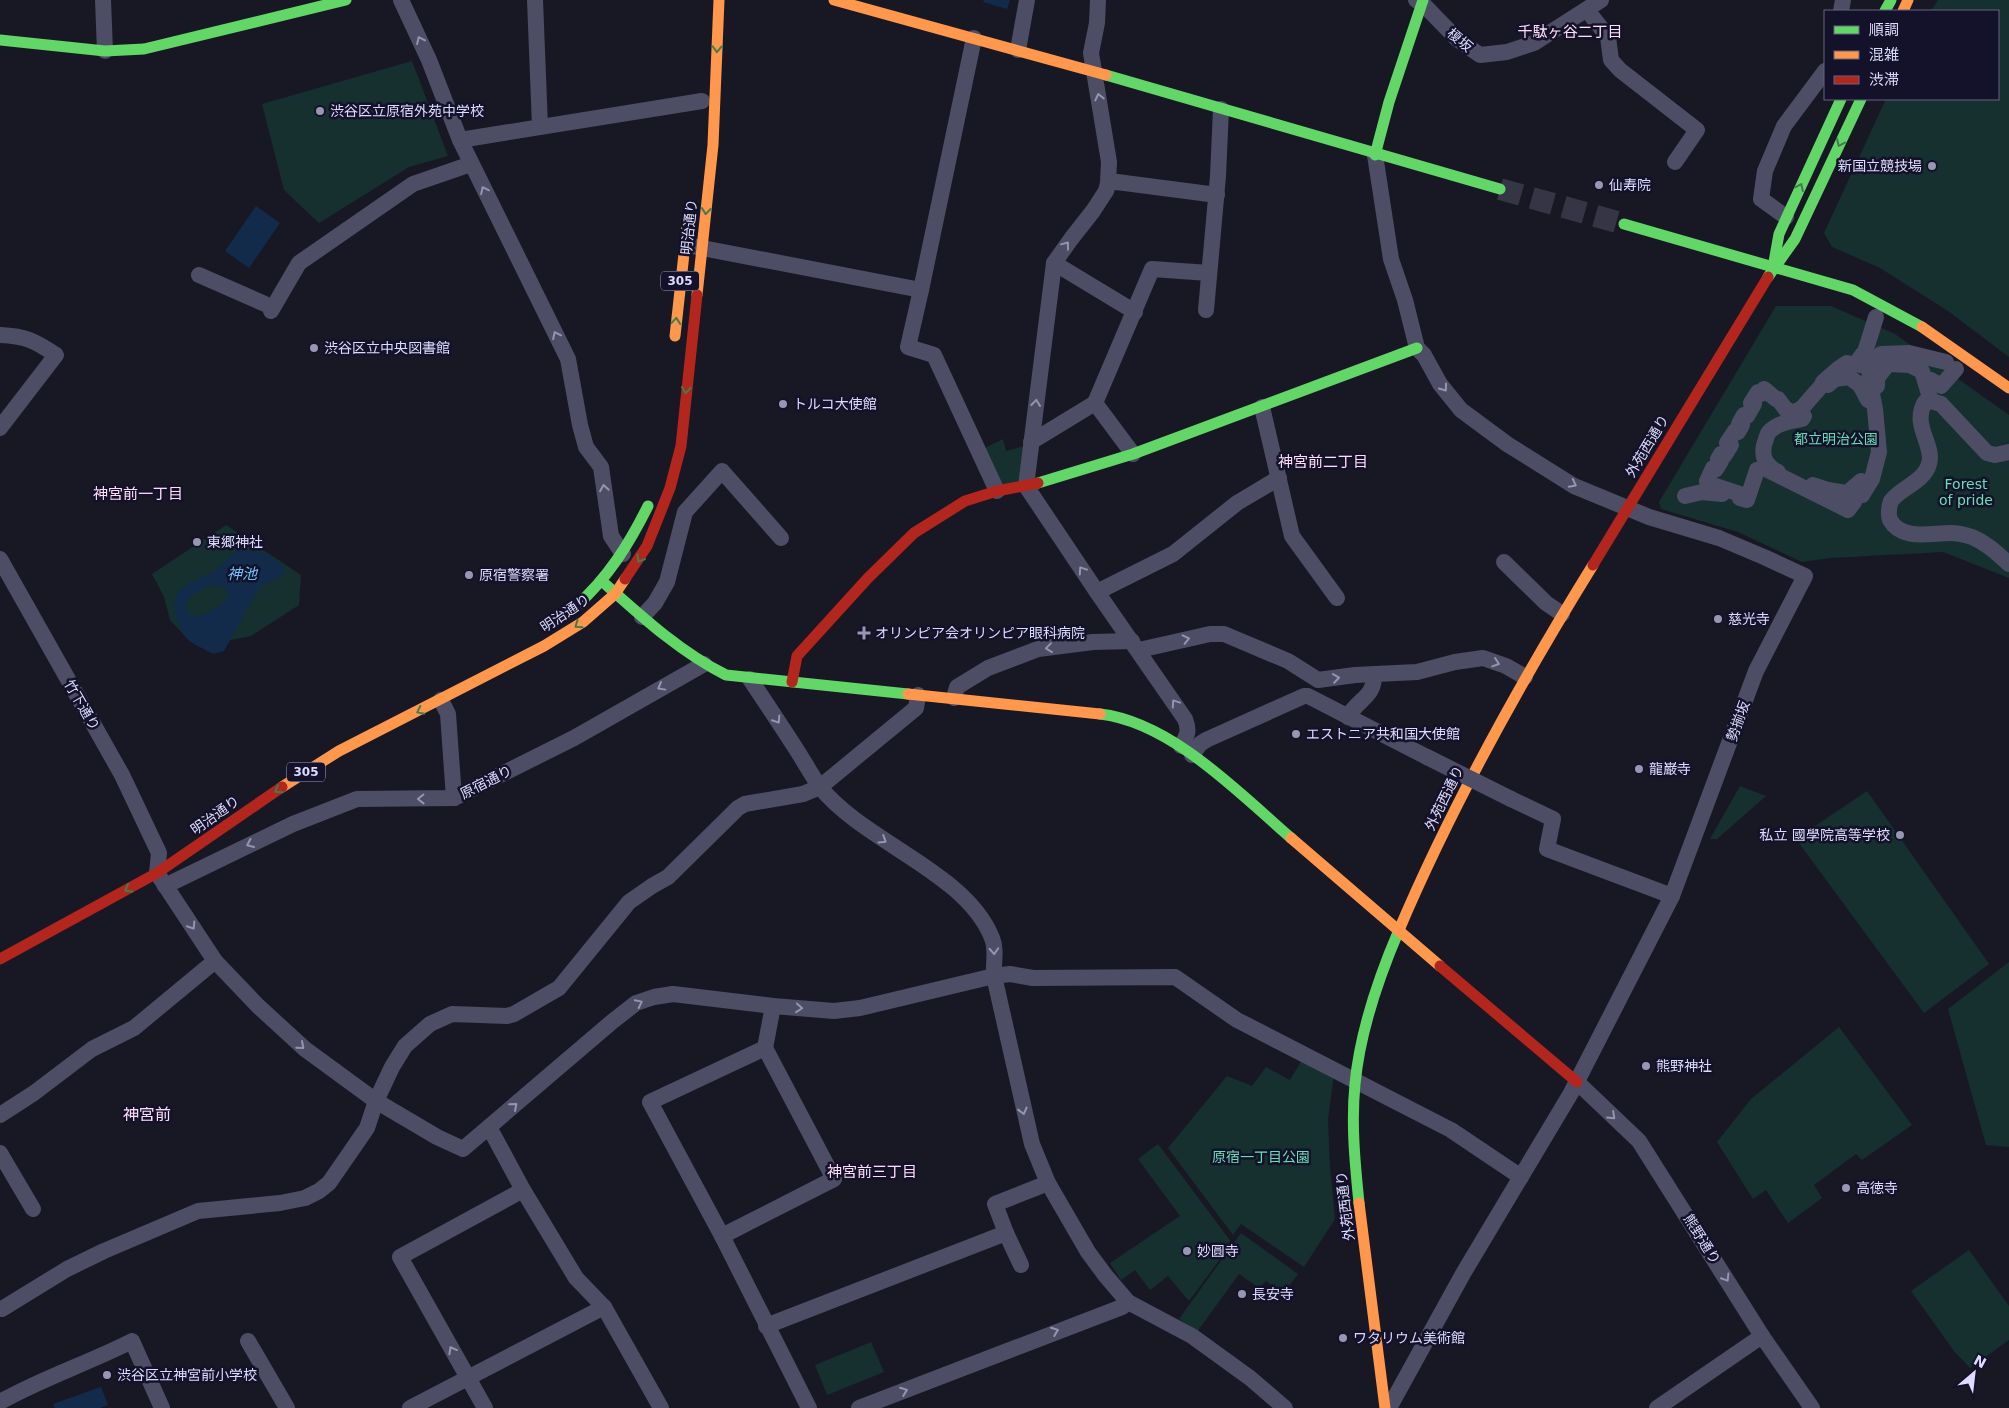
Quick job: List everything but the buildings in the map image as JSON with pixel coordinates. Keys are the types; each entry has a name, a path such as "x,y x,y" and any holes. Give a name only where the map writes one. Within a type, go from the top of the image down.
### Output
{"street":[{"path":"103,0 105,51"},
{"path":"0,40 105,51 144,49 346,0"},
{"path":"401,0 429,60 460,140 568,359 586,447 601,467 611,536 623,554"},
{"path":"535,0 540,127"},
{"name":"明治通り","path":"0,959 161,879 276,791 339,751 566,634 615,594 632,571 651,537 670,488 681,446 713,145 719,0"},
{"path":"834,0 1018,50 1375,155 1500,189"},
{"path":"1018,50 1027,0"},
{"path":"1098,0 1097,23 1091,53 1108,153 1108,183 1106,191 1093,212 1054,262 1026,486 1185,719 1189,729 1187,750"},
{"path":"1601,0 1587,10 1608,37 1611,60 1620,70 1697,130 1675,162"},
{"path":"1420,1 1375,155 1391,259 1405,300 1417,348 1424,355 1440,384 1461,410 1471,418 1507,444 1574,486 1628,507"},
{"name":"榎坂","path":"1420,1 1457,39 1480,55 1507,52 1534,43 1587,10"},
{"path":"974,38 908,347 934,355 997,491"},
{"path":"1786,217 1761,199 1765,171 1784,126 1824,72"},
{"name":"外苑西通り","path":"1774,266 1779,234 1841,100"},
{"name":"外苑西通り","path":"1385,1408 1357,1187 1353,1110 1355,1081 1369,1013 1399,931 1450,816 1487,745 1562,614 1774,266 1795,239 1861,100"},
{"path":"460,140 702,101"},
{"path":"1206,310 1217,195 1221,109"},
{"path":"199,275 268,308 299,263 413,184 472,164"},
{"path":"1108,183 1117,182 1217,195"},
{"name":"明治通り","path":"674,345 690,206"},
{"path":"1624,224 1853,290 1891,308 1934,334 2009,388"},
{"path":"685,244 921,290"},
{"path":"1054,262 1135,312"},
{"path":"1031,442 1095,403 1152,269 1210,274"},
{"path":"1686,496 1702,492 1740,497 1746,500 1757,470 1764,468 1848,510 1854,502 1852,501 1854,493 1862,495 1872,479 1879,452 1873,394 1867,380 1876,317"},
{"path":"0,335 19,335 30,338 56,355 0,428"},
{"path":"792,682 796,656 868,578 914,533 965,501 997,491 1026,486 1093,468 1417,348"},
{"path":"1855,381 1869,359 1881,354 1909,354 1951,365 1940,386 1931,380 1920,410 1922,432 1929,453 1930,464 1922,477 1891,502 1889,518 1896,528 1911,534 1950,533 1971,536 1993,549 2009,564"},
{"path":"1740,497 1740,494 1710,484 1707,481 1707,477 1713,468 1716,469 1721,461 1718,459 1721,454 1724,456 1731,445 1727,443 1735,430 1738,432 1742,425 1739,424 1744,414 1747,416 1758,392 1761,394 1764,388 1778,399 1787,411 1793,413 1802,408 1823,382 1838,369 1847,363 1855,365 1862,355 1869,359"},
{"path":"1873,394 1849,377 1835,379 1819,392 1802,419 1783,423 1768,432 1762,448 1764,459 1771,468 1792,477 1828,490 1847,493 1860,482 1871,462 1874,427 1873,394 1877,378 1888,364 1910,366 1922,371 1925,395"},
{"path":"1925,395 1941,404 1986,454 1995,456 2009,452"},
{"path":"1777,401 1783,423"},
{"path":"1095,403 1133,454"},
{"path":"1262,407 1292,536 1337,598"},
{"path":"1740,497 1744,496 1758,462 1764,459"},
{"path":"642,617 655,603 667,582 685,512 722,471 781,538"},
{"path":"1097,592 1174,554 1237,503 1279,478"},
{"name":"明治通り","path":"565,614 603,582 623,554 638,527 650,498"},
{"name":"勢揃坂","path":"1389,1408 1464,1272 1577,1082 1672,896 1756,671 1805,576 1719,538 1648,517 1628,507"},
{"name":"竹下通り","path":"0,559 165,849"},
{"path":"1504,562 1546,604 1562,614"},
{"path":"603,582 642,617 704,664 726,675 1108,715 1133,721 1187,750 1577,1082"},
{"path":"954,698 957,687 988,668 1038,649 1093,642 1135,646 1210,634 1224,634 1288,661 1318,680 1417,672 1455,662 1482,658 1506,666 1525,677"},
{"name":"原宿通り","path":"161,879 223,857 293,824 358,799 454,798 575,737 704,664"},
{"path":"1348,717 1372,689 1374,674"},
{"path":"750,678 820,787 865,828 907,854 954,889 971,906 992,939 994,976 1022,1108 1032,1144 1048,1183 1088,1252 1128,1302 1192,1336 1250,1378 1286,1408"},
{"path":"2,1309 67,1269 198,1211 280,1203 305,1198 319,1191 329,1183 367,1128 376,1101 397,1057 405,1046 430,1024 452,1014 507,1016 514,1014 552,992 566,980 615,916 629,902 668,877 738,808 745,804 803,794 820,787 916,708 918,695"},
{"path":"1187,750 1304,696 1308,696 1553,819 1547,849 1672,896"},
{"path":"441,700 448,714 454,798"},
{"path":"144,862 165,849"},
{"path":"165,849 161,879 215,961 258,1006 306,1050 376,1101 437,1137 464,1150 636,1003 654,997 673,994 834,1011 860,1008 994,976 1010,974 1033,978 1175,977 1237,1020 1451,1130 1521,1177"},
{"path":"0,1115 34,1093 92,1049 134,1028 215,961"},
{"path":"722,1236 834,1180 764,1048 773,1006"},
{"path":"764,1048 650,1102 722,1236 809,1408"},
{"name":"熊野通り","path":"1577,1082 1639,1141 1762,1336 1812,1408"},
{"path":"490,1127 523,1190 576,1278 604,1307 661,1408"},
{"path":"0,1153 32,1209"},
{"path":"1021,1265 995,1204 1048,1183"},
{"path":"485,1408 400,1257 523,1190"},
{"path":"766,1326 1006,1233"},
{"path":"858,1408 1122,1306 1128,1302"},
{"path":"410,1408 604,1307"},
{"path":"1657,1408 1762,1336"},
{"path":"0,1402 19,1391 132,1341 162,1408"},
{"path":"248,1341 287,1408"}],"green space":[{"name":"新国立競技場","path":"1938,0 2009,0 2009,357 1948,311 1880,268 1832,247 1824,233 1886,100 1999,100 1999,10 1932,10"},
{"path":"412,61 448,156 409,167 319,223 284,190 262,104"},
{"name":"都立明治公園","path":"1776,306 1831,306 1895,334 2009,415 2009,578 1943,552 1830,558 1802,562 1738,532 1661,509 1659,502"},
{"path":"1003,439 1006,451 1024,446 1022,481 1000,485 985,448"},
{"path":"226,525 301,575 299,605 251,636 211,644 184,635 170,620 164,597 152,574"},
{"path":"1740,786 1766,796 1717,839 1710,839"},
{"path":"1867,791 1989,964 1924,1013 1796,839"},
{"path":"2009,962 2009,1147 1986,1145 1948,1009"},
{"path":"1839,1027 1912,1125 1862,1160 1856,1154 1814,1185 1822,1198 1788,1223 1766,1190 1753,1199 1717,1142 1751,1099"},
{"name":"原宿一丁目公園","path":"1303,1058 1334,1074 1328,1120 1335,1219 1304,1267 1241,1224 1233,1235 1168,1148 1227,1076 1252,1086 1266,1067 1290,1080"},
{"path":"1158,1144 1232,1243 1189,1301 1168,1276 1150,1290 1135,1270 1121,1280 1110,1263 1180,1216 1138,1159"},
{"path":"1241,1233 1298,1274 1283,1294 1266,1281 1259,1288 1239,1274 1197,1332 1179,1319"},
{"path":"1969,1250 2009,1306 2009,1340 1970,1368 1954,1351 1911,1291"},
{"path":"871,1342 884,1372 827,1395 815,1365"}],"water":[{"path":"984,0 1010,0 1007,9 983,2"},
{"path":"256,206 280,223 249,268 225,251"},
{"name":"神池","path":"240,550 265,553 284,566 285,571 279,578 268,582 257,591 224,651 213,654 186,638 180,628 176,614 176,595 191,583 213,572 235,552","holes":["209,585 225,587 229,594 224,603 200,617 189,614 185,605 190,597"]},
{"path":"101,1387 108,1405 100,1408 55,1408 53,1404"}],"tunnel":[{"path":"1500,189 1624,224"}],"traffic: fast":[{"path":"0,40 105,51 144,49 346,0"},
{"path":"1375,155 1389,102 1423,0"},
{"path":"1886,10 1891,0"},
{"path":"1106,75 1500,189"},
{"path":"1774,262 1779,234 1841,100"},
{"path":"1768,277 1795,239 1861,100"},
{"path":"1624,224 1853,290 1922,327"},
{"path":"1038,483 1133,454 1417,348"},
{"path":"576,606 598,584 617,560 648,506"},
{"path":"603,582 646,620 677,644 693,656 726,675 908,694"},
{"path":"1100,714 1126,720 1152,730 1178,745 1203,762 1291,838"},
{"path":"1359,1203 1353,1129 1357,1064 1371,1006 1399,930"}],"traffic: slow":[{"path":"697,295 713,145 719,0"},
{"path":"834,0 1106,75"},
{"path":"1903,10 1908,0"},
{"path":"675,336 688,217"},
{"path":"1922,327 2009,388"},
{"path":"1399,930 1442,836 1489,744 1539,654 1593,565"},
{"path":"282,787 339,751 544,646 583,622 615,594 625,579"},
{"path":"908,694 1100,714"},
{"path":"1291,838 1440,966"},
{"path":"1359,1203 1385,1408"}],"traffic: jam":[{"path":"1593,565 1768,277"},
{"path":"625,579 647,546 670,488 681,446 697,295"},
{"path":"792,682 797,656 868,578 914,533 965,501 997,491 1038,483"},
{"path":"0,959 157,873 282,787"},
{"path":"1440,966 1577,1082"}],"place":[{"name":"渋谷区立原宿外苑中学校","path":"320,111"},
{"name":"新国立競技場","path":"1932,166"},
{"name":"仙寿院","path":"1599,185"},
{"name":"渋谷区立中央図書館","path":"314,348"},
{"name":"トルコ大使館","path":"783,404"},
{"name":"東郷神社","path":"197,542"},
{"name":"原宿警察署","path":"469,575"},
{"name":"慈光寺","path":"1718,619"},
{"name":"オリンピア会オリンピア眼科病院","path":"864,633"},
{"name":"エストニア共和国大使館","path":"1296,734"},
{"name":"龍巌寺","path":"1639,769"},
{"name":"私立 國學院高等学校","path":"1900,835"},
{"name":"熊野神社","path":"1646,1066"},
{"name":"高徳寺","path":"1846,1188"},
{"name":"妙圓寺","path":"1187,1251"},
{"name":"長安寺","path":"1242,1294"},
{"name":"ワタリウム美術館","path":"1343,1338"},
{"name":"渋谷区立神宮前小学校","path":"107,1375"}],"district":[{"name":"千駄ヶ谷二丁目","path":"1570,32"},
{"name":"神宮前二丁目","path":"1323,462"},
{"name":"神宮前一丁目","path":"138,494"},
{"name":"神宮前","path":"147,1114"},
{"name":"神宮前三丁目","path":"872,1172"}],"park label":[{"name":"Forest of pride","path":"1966,492"}]}
